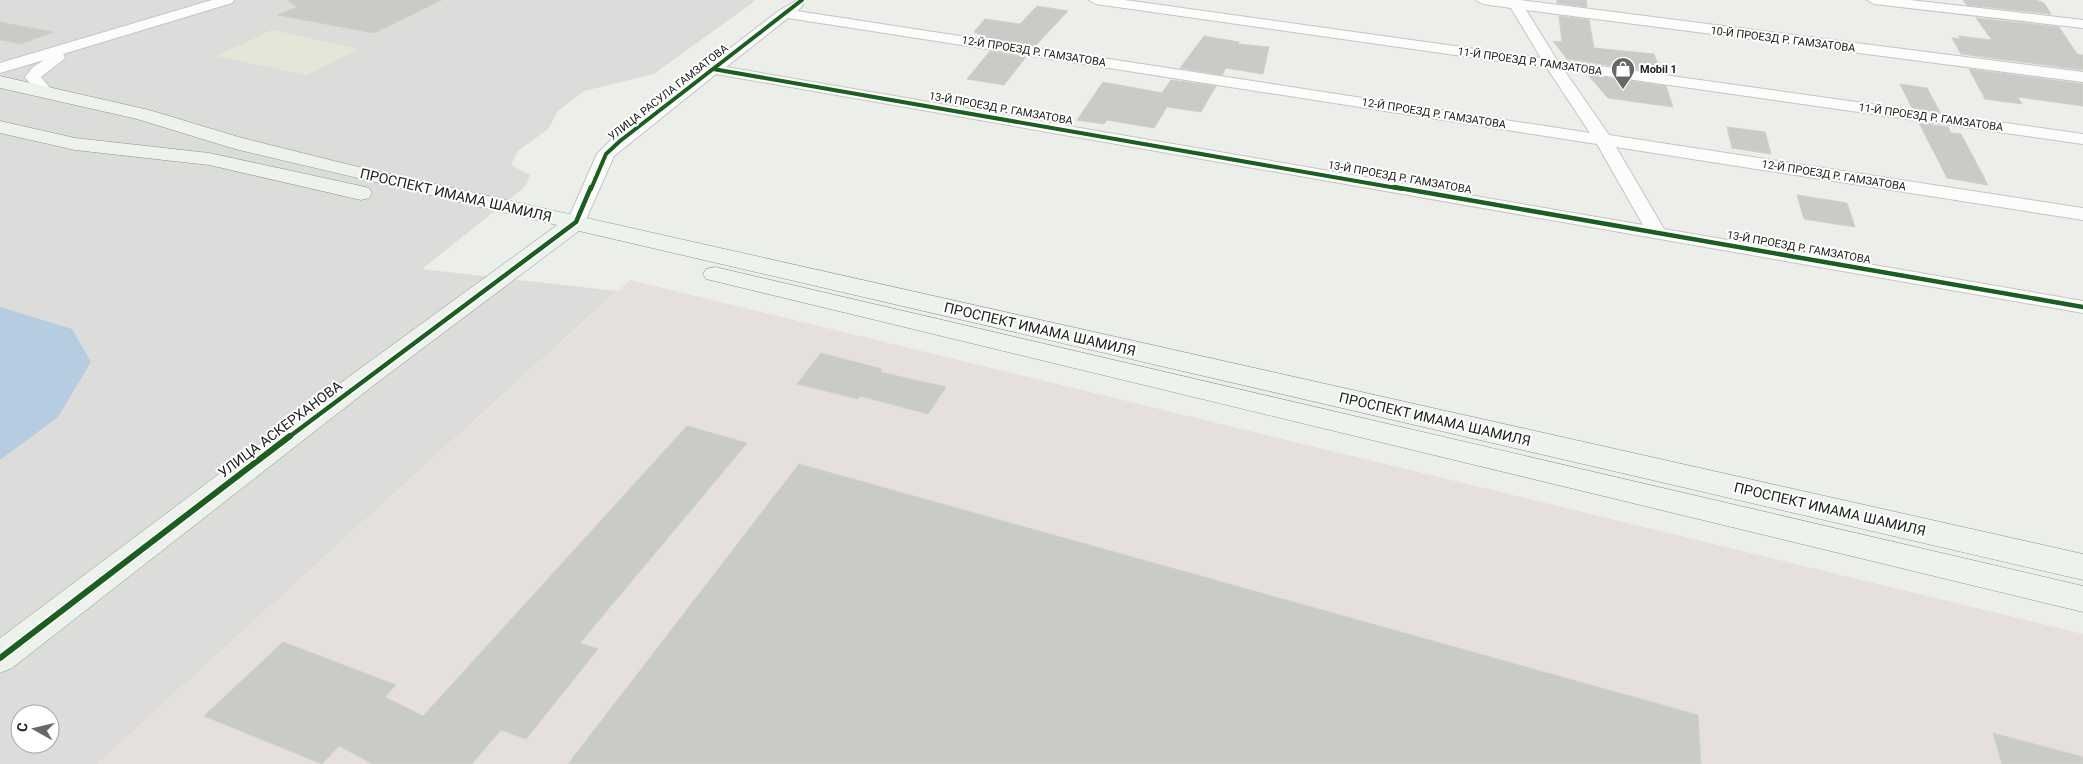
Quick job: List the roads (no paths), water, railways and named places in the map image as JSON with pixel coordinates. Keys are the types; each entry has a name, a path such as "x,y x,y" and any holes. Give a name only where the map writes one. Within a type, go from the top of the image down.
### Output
{"main road":[{"name":"ПРОСПЕКТ ИМАМА ШАМИЛЯ","path":"0,82 45,92 132,125 235,143 567,229 2083,599"},
{"path":"75,144 99,141 132,125"},
{"name":"ПРОСПЕКТ ИМАМА ШАМИЛЯ","path":"0,127 75,144 209,159 567,229 2083,567"},
{"name":"УЛИЦА АСКЕРХАНОВА","path":"0,658 364,379 567,229"}],"street":[{"path":"0,68 227,0"},
{"name":"УЛИЦА РАСУЛА ГАМЗАТОВА","path":"567,229 606,154 802,0"},
{"name":"11-Й ПРОЕЗД Р. ГАМЗАТОВА","path":"1096,0 2083,139"},
{"name":"10-Й ПРОЕЗД Р. ГАМЗАТОВА","path":"1483,0 1514,2 2083,77"},
{"path":"1874,0 2083,24"},
{"path":"1514,2 1551,63 1602,138 1658,232"},
{"name":"12-Й ПРОЕЗД Р. ГАМЗАТОВА","path":"785,13 2083,214"},
{"path":"45,92 33,77 43,66 64,54 122,33"},
{"name":"13-Й ПРОЕЗД Р. ГАМЗАТОВА","path":"713,69 2083,307"}],"place":[{"name":"Mobil 1","path":"1623,90"}]}
